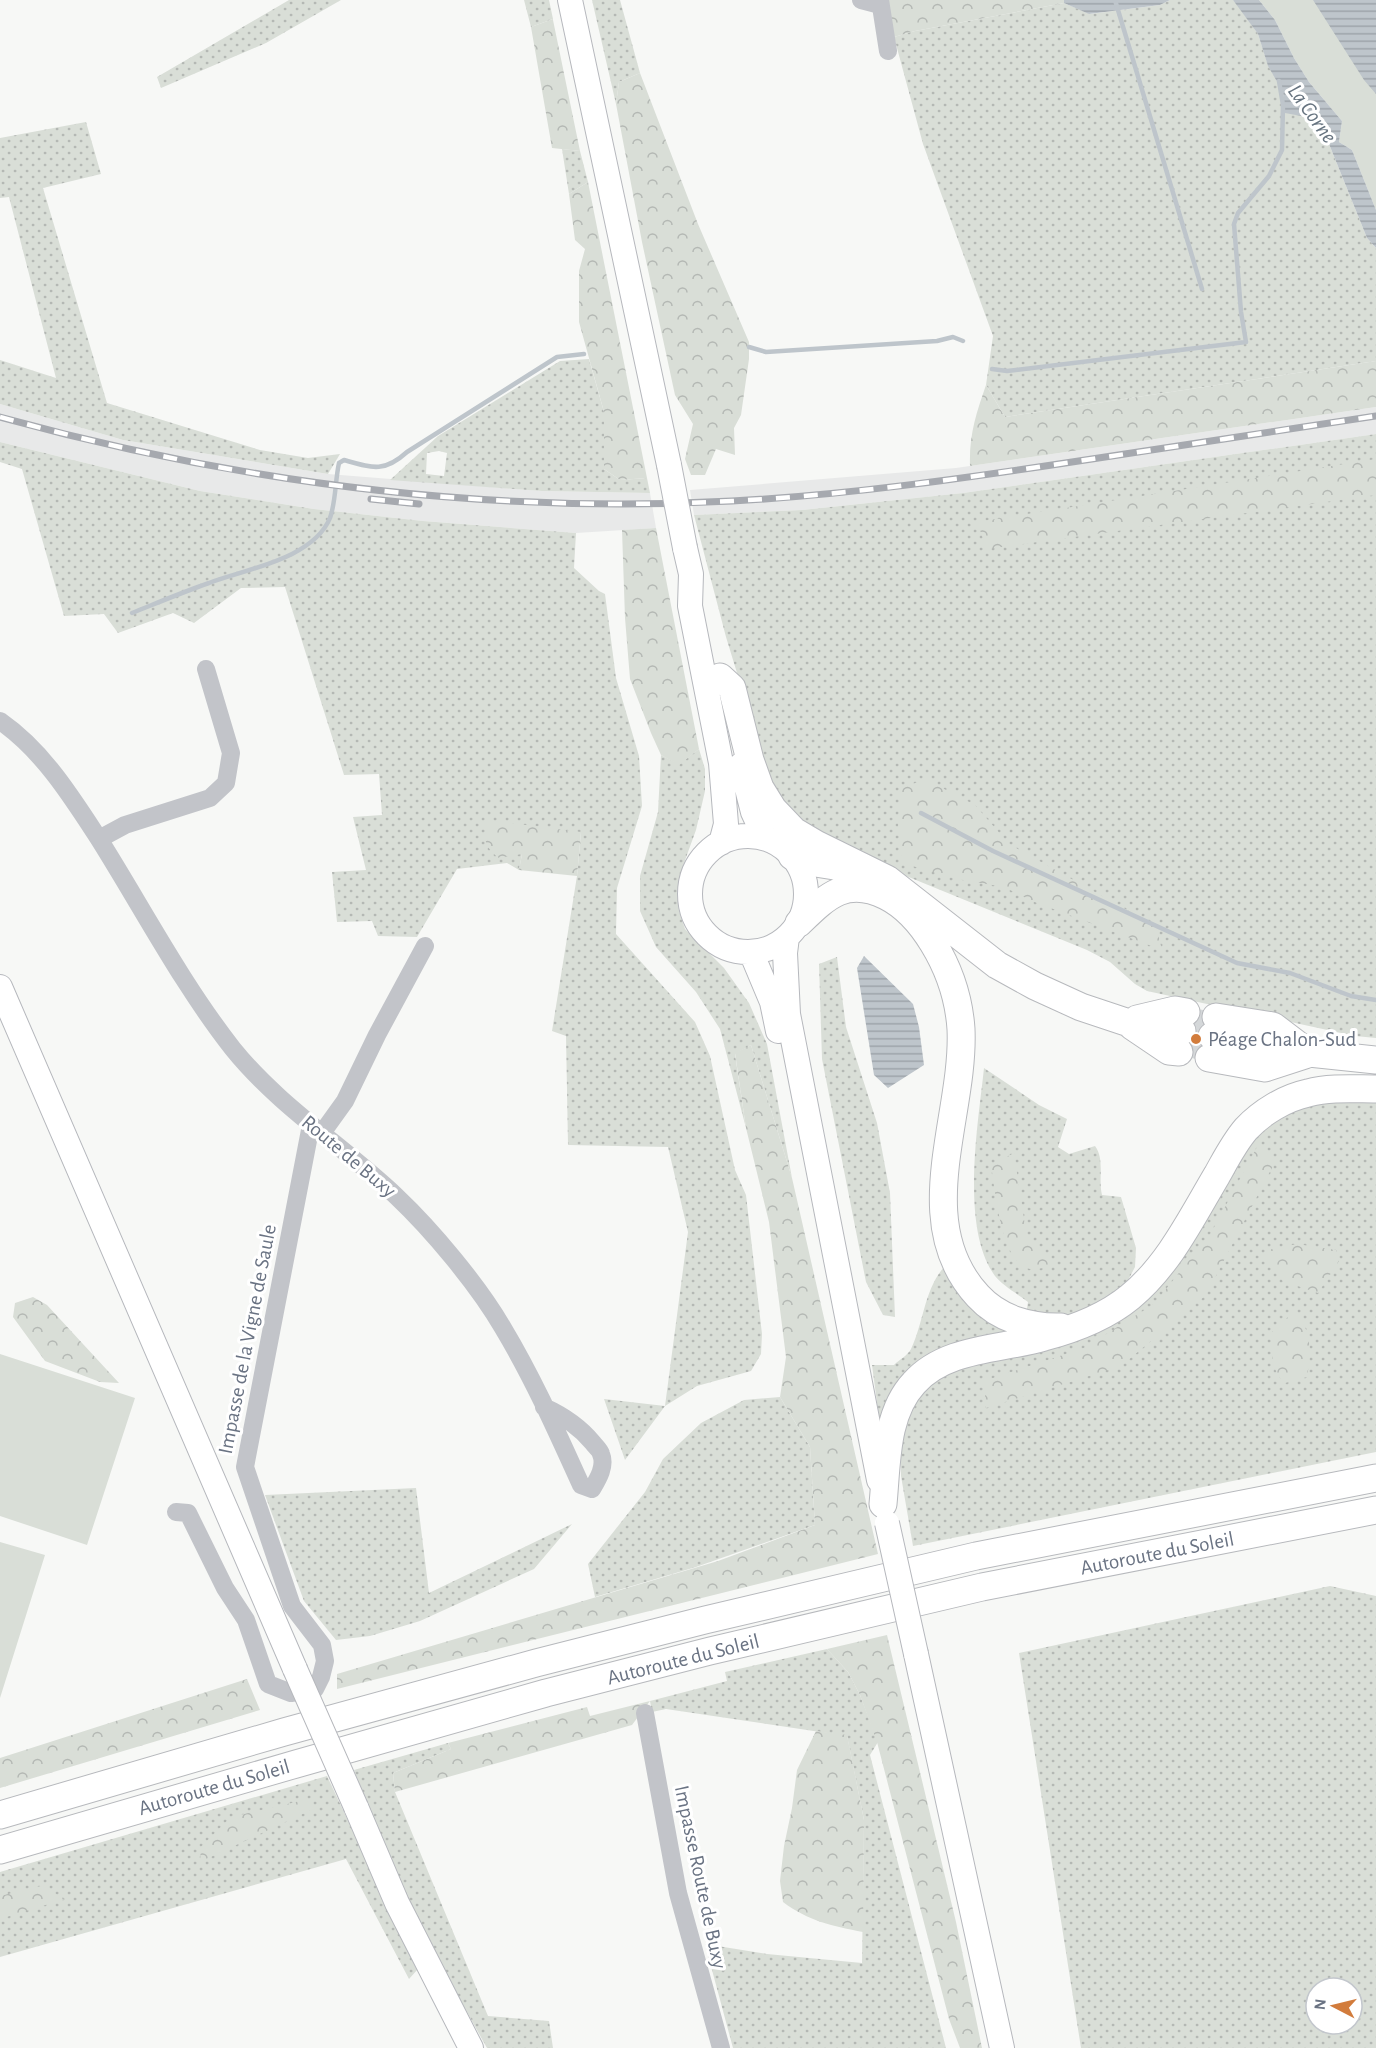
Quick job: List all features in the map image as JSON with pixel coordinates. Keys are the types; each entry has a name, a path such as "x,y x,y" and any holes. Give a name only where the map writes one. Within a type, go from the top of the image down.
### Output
{"highway":[{"path":"720,677 732,688 750,760 760,788 773,809 794,831 887,879 997,965 1035,986 1072,1003 1126,1022 1182,1032"},
{"path":"792,856 829,866 872,871"},
{"path":"793,930 831,895 847,890 864,889 880,894 903,907 930,938 951,979 961,1028 960,1060 947,1153 944,1194 946,1229 954,1258 973,1291 993,1309 1018,1321 1034,1325 1074,1326"},
{"path":"1212,1037 1310,1053 1376,1060"},
{"path":"885,1514 894,1420 905,1395 920,1377 941,1363 957,1356 1045,1337 1105,1313 1128,1299 1158,1268 1180,1236 1231,1149 1259,1117 1273,1107 1306,1093 1337,1089 1376,1089"},
{"name":"Autoroute du Soleil","path":"0,1815 513,1669 705,1620 976,1556 1376,1478"},
{"name":"Autoroute du Soleil","path":"0,1850 330,1754 710,1651 982,1587 1376,1510"}],"main road":[{"path":"570,0 691,574 702,602 753,812 765,838"},
{"path":"691,574 690,606 721,763 726,824 721,843"},
{"path":"793,930 776,945 751,952 733,950 718,943 705,932 695,917 691,901 692,883 697,867 707,853 735,837 765,838 780,845 792,856 802,871 806,888 805,906 793,930 786,953 788,1014 875,1451 885,1514 1002,2048"},
{"path":"751,952 772,1002 865,1452 885,1514"},
{"path":"0,987 397,1903 471,2048"}],"street":[{"path":"861,0 880,3 888,51"},
{"path":"99,838 125,825 210,798 226,783 231,753 206,669"},
{"name":"Route de Buxy","path":"0,721 42,757 72,797 177,969 228,1042 266,1083 396,1196 458,1264 503,1327 544,1407 580,1485 592,1489 600,1476 601,1454 582,1430 563,1416 544,1407"},
{"path":"317,1129 345,1101 377,1035 425,946"},
{"name":"Impasse de la Vigne de Saule","path":"176,1512 188,1513 225,1588 246,1620 268,1684 291,1693 315,1689 325,1661 322,1645 292,1606 245,1467 317,1129"},
{"name":"Impasse Route de Buxy","path":"645,1713 678,1893 721,2048"}],"shaded area":[{"path":"0,404 123,440 328,474 542,491 650,493 656,528 576,533 423,521 314,509 200,491 0,442"},
{"path":"1376,407 1376,434 963,493 802,510 694,515 690,490 956,468"}],"green space":[{"path":"289,0 341,0 266,43 161,88 157,77"},
{"path":"524,0 549,0 553,19 531,27"},
{"path":"592,0 620,0 640,73 619,82 616,104"},
{"path":"888,0 1064,0 1064,3 894,37"},
{"path":"1170,0 1233,0 1236,2 1258,34 1268,65 1283,92 1285,112 1313,118 1317,132 1329,144 1367,238 1376,248 1376,361 1005,417 986,385 993,336 923,144 894,37 1064,3 1090,14 1160,5"},
{"path":"1259,0 1376,0 1376,210 1352,150 1339,142 1342,121 1309,82 1275,20"},
{"path":"553,19 580,151 552,148 531,27"},
{"path":"640,73 698,224 749,342 749,359 741,415 734,428 735,455 716,449 705,475 691,475 685,459 693,424 675,395 642,242 616,104 619,82"},
{"path":"86,122 101,174 43,188 107,403 260,450 308,458 340,454 328,474 123,440 0,404 0,360 56,378 9,197 0,198 0,138"},
{"path":"562,149 580,151 588,182 569,194"},
{"path":"588,182 647,478 620,480 604,469 604,412 579,322 579,271 585,249 575,240 569,194"},
{"path":"589,359 604,412 604,469 620,480 647,478 650,493 542,491 390,480 438,436 560,361","holes":["439,451 447,453 444,476 426,474 427,453"]},
{"path":"1376,361 1376,407 970,466 974,425 986,385 1005,417"},
{"path":"1376,434 1376,1038 1355,1036 1147,991 1135,984 1110,962 1087,950 845,851 808,831 788,809 768,774 726,637 694,515 802,510 963,493"},
{"path":"0,442 200,491 314,509 423,521 576,533 574,568 605,594 616,678 639,756 642,806 617,888 616,934 695,1022 710,1056 735,1170 746,1195 762,1334 761,1354 751,1371 697,1386 665,1406 688,1232 668,1147 568,1145 566,1036 552,1031 577,876 581,832 522,854 519,870 507,863 457,869 417,937 378,936 372,921 337,922 332,872 366,870 353,817 382,815 379,774 344,775 285,587 241,588 194,623 173,613 118,633 104,614 64,616 22,469 0,462"},
{"path":"1376,459 1376,495 987,549 977,522"},
{"path":"656,528 699,749 679,765 661,755 630,679 622,530"},
{"path":"699,749 705,769 705,791 677,892 679,911 685,929 724,968 749,1003 767,1044 792,1178 751,1045 735,1054 746,1128 720,1029 696,992 656,947 640,911 640,876 658,812 661,755 679,764"},
{"path":"925,779 975,805 1009,844 1156,926 1162,950 1032,901 1004,887 957,879 902,863 898,828 900,789"},
{"path":"487,820 581,832 577,876 519,870 522,854 499,858 487,845 485,832"},
{"path":"837,957 846,1027 877,1123 890,1193 895,1317 883,1315 866,1282 822,1059 819,964"},
{"path":"751,1045 792,1178 878,1554 337,1689 337,1674 718,1561 815,1525 810,1447 780,1397 786,1357 769,1222 746,1128 735,1053"},
{"path":"984,1068 1039,1105 1067,1119 1058,1147 1069,1154 1095,1146 1101,1163 1102,1195 1121,1197 1136,1248 1135,1267 1124,1288 1100,1304 1061,1320 1026,1315 1028,1302 998,1280 984,1256 978,1231 974,1175"},
{"path":"1326,1096 1376,1096 1376,1452 913,1546 901,1476 900,1435 907,1409 945,1369 1134,1308 1257,1130 1288,1111"},
{"path":"1258,1145 1275,1162 1206,1295 1121,1366 986,1408 984,1381 1084,1348 1154,1304 1211,1233"},
{"path":"1014,1153 1027,1239 1053,1266 1030,1269 1020,1264 1006,1241 997,1207 991,1165"},
{"path":"1297,1244 1336,1250 1339,1261 1318,1293 1283,1281 1265,1261 1268,1250"},
{"path":"945,1266 1025,1332 968,1344 880,1425 872,1365 894,1365 910,1351 928,1295"},
{"path":"33,1297 47,1305 119,1383 100,1382 45,1361 13,1317 15,1303"},
{"path":"1293,1312 1300,1318 1307,1333 1310,1351 1308,1369 1307,1377 1285,1383 1274,1367 1271,1333"},
{"path":"0,1354 135,1398 87,1545 0,1516"},
{"path":"780,1397 810,1447 815,1525 696,1567 595,1597 588,1564 645,1492 663,1459 701,1423 744,1400"},
{"path":"604,1399 665,1406 625,1460"},
{"path":"416,1488 429,1593 572,1524 534,1569 420,1621 370,1636 336,1640 304,1601 265,1495"},
{"path":"0,1542 45,1555 0,1698"},
{"path":"1330,1586 1376,1596 1376,2048 1081,2048 1019,1653"},
{"path":"887,1635 956,1922 982,2048 960,2048 949,2019 877,1742 860,1695 848,1672 827,1649"},
{"path":"827,1649 848,1672 860,1695 878,1742 870,1755 946,2048 733,2048 705,1944 767,1954 862,1963 864,1820 847,1736 666,1709 652,1712 650,1701 727,1681 725,1672"},
{"path":"247,1679 260,1710 0,1788 0,1758"},
{"path":"650,1701 632,1725 395,1792 393,1773 451,1749 448,1743 587,1707 590,1716"},
{"path":"816,1731 847,1735 864,1820 863,1932 811,1918 783,1902 780,1881 797,1770"},
{"path":"448,1743 451,1749 393,1773 395,1792 488,2016 549,2021 553,2048 487,2048 415,1912 354,1770"},
{"path":"327,1776 418,1969 409,1979 346,1859 0,1957 0,1872"},
{"path":"313,1798 313,1809 200,1862 201,1847 231,1817"},
{"path":"41,1886 65,1899 0,1919 0,1896"}],"water":[{"path":"1064,0 1170,0 1160,5 1089,14 1064,3"},
{"name":"La Corne","path":"1233,0 1259,0 1275,20 1309,82 1342,121 1339,142 1352,150 1376,210 1376,248 1367,238 1329,144 1317,132 1312,118 1285,113 1283,92 1268,66 1258,34"},
{"path":"1313,0 1376,0 1376,94 1364,80"},
{"path":"864,956 913,1004 919,1027 924,1065 888,1088 874,1075 857,968"}],"waterway":[{"path":"1115,0 1202,289"},
{"name":"La Corne","path":"992,369 1007,371 1246,342 1241,312 1234,224 1238,213 1269,176 1282,150 1283,105 1279,81"},
{"path":"749,347 766,352 937,341 953,337 963,341"},
{"path":"132,613 199,586 277,561 294,553 321,532 330,518 339,463 344,460 370,467 391,463 557,357 584,354"},
{"path":"921,813 993,851 1237,963 1290,973 1351,996 1376,1000"}],"tunnel":[{"path":"1184,1020 1215,1026"},
{"path":"1180,1042 1211,1048"}],"railway":[{"path":"0,417 181,460 363,489 454,498 546,503 639,504 732,501 902,486 1376,416"},
{"path":"371,499 419,504"}],"place":[{"name":"Péage Chalon-Sud","path":"1196,1039"}]}
